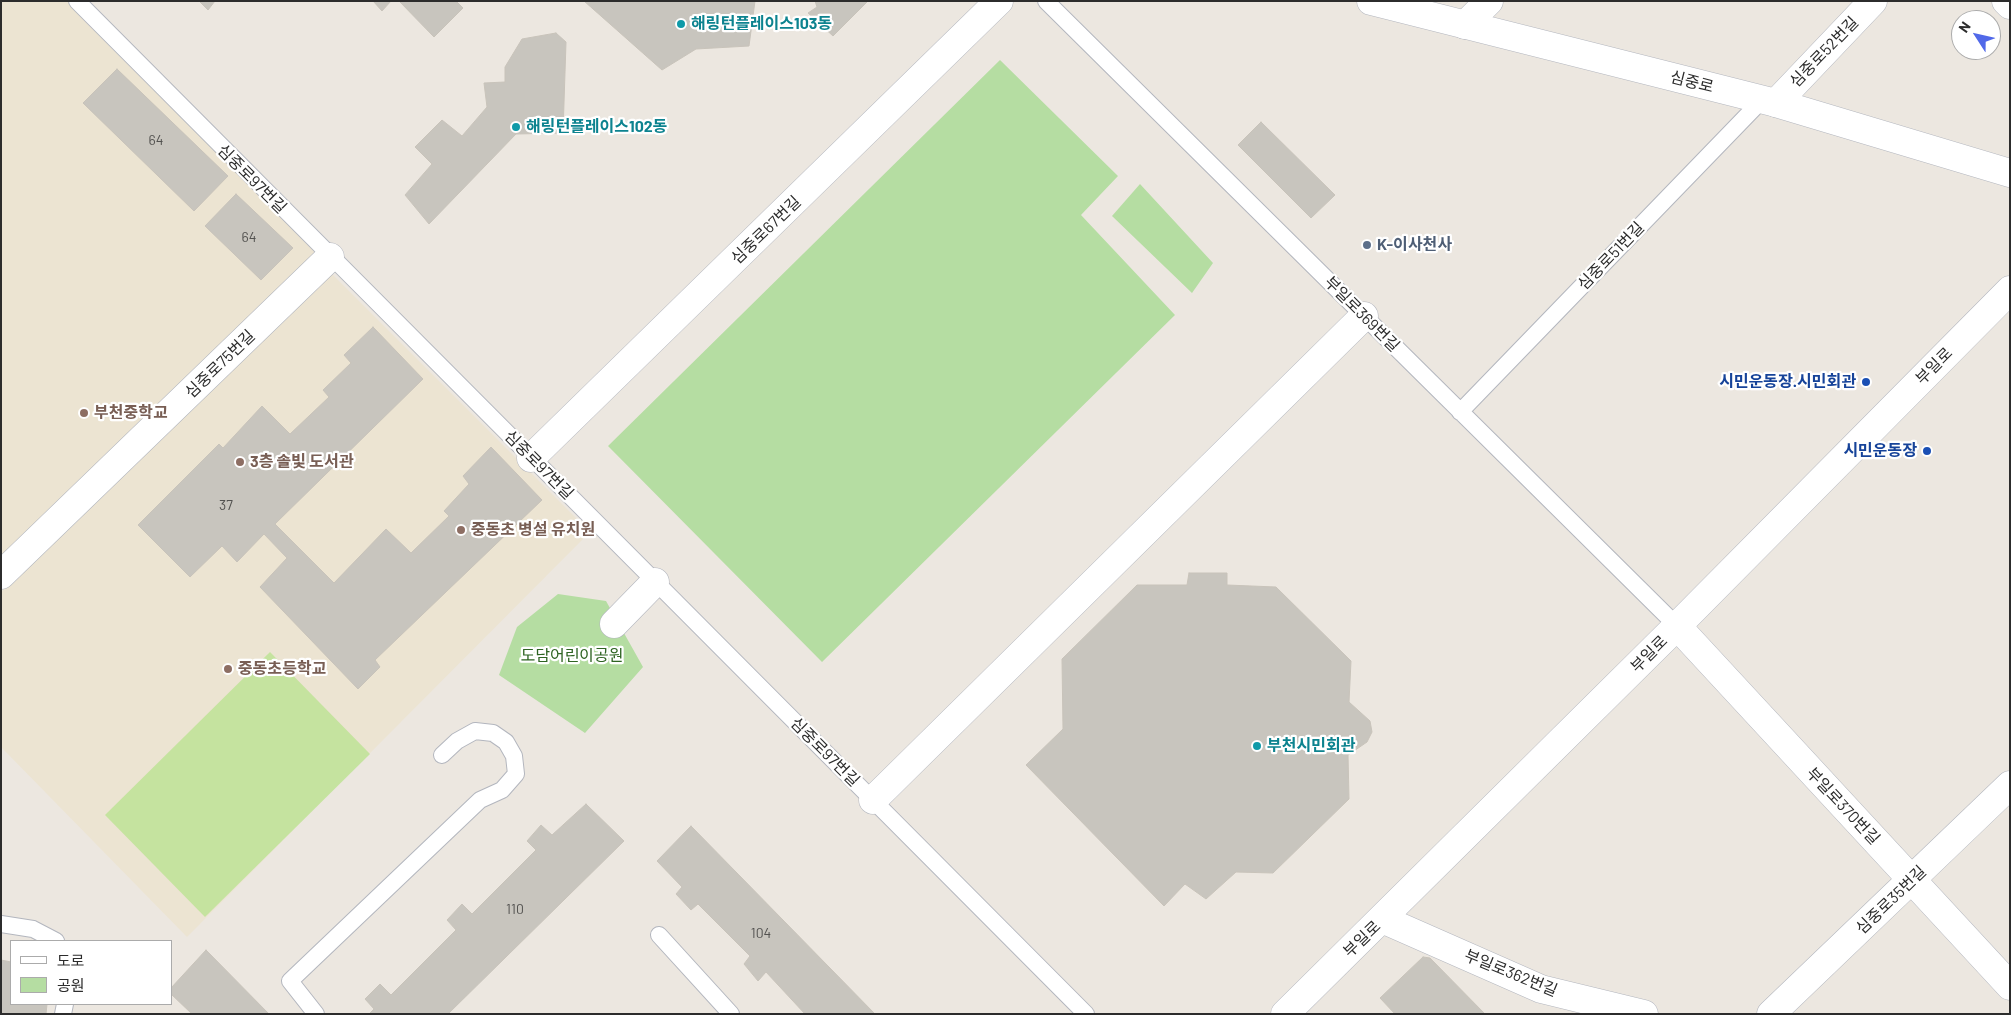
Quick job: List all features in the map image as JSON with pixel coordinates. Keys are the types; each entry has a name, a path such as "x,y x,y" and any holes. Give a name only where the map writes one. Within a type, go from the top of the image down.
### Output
{"street":[{"name":"심중로67번길","path":"532,458 999,1"},
{"name":"심중로","path":"1371,1 1769,102 2010,173"},
{"path":"1465,25 1489,1"},
{"name":"심중로52번길","path":"1769,102 1873,1"},
{"path":"2006,1 2010,5"},
{"name":"심중로75번길","path":"1,575 330,258"},
{"name":"부일로","path":"1285,1014 2006,298"},
{"path":"873,800 1364,316"},
{"path":"614,624 656,582"},
{"name":"부일로370번길","path":"1677,626 2010,986"},
{"name":"심중로35번길","path":"1772,1014 2010,785"},
{"name":"부일로362번길","path":"1382,919 1542,989 1644,1014"}],"lane":[{"name":"심중로97번길","path":"77,1 330,258 1086,1014"},
{"name":"부일로369번길","path":"1046,1 1677,626"},
{"name":"심중로51번길","path":"1460,412 1769,102"},
{"path":"316,1014 290,981 480,800 502,790 516,774 514,756 506,742 493,733 475,732 457,741 442,754"},
{"path":"1,924 33,929 54,940"},
{"path":"659,935 731,1014"}],"shaded area":[{"name":"부천중학교","path":"1,1 76,1 330,257 1,569"},
{"name":"중동초등학교","path":"327,269 590,532 187,937 1,747 1,592"}],"green space":[{"path":"1000,60 1118,176 1081,215 1175,315 822,662 608,446"},
{"path":"1140,184 1213,263 1192,293 1112,216"},
{"name":"도담어린이공원","path":"558,594 606,601 643,667 585,733 499,675 517,627"},
{"path":"270,652 370,754 205,917 105,815"}],"building":[{"path":"199,1 215,1 208,10"},
{"path":"373,1 391,1 382,11"},
{"path":"399,1 456,1 463,8 434,37"},
{"name":"해링턴플레이스103동","path":"584,1 755,1 749,46 696,49 662,70"},
{"path":"815,1 868,1 833,36 808,13 817,7"},
{"name":"해링턴플레이스102동","path":"556,33 566,42 563,133 516,134 429,224 405,195 432,164 415,147 442,120 462,136 487,107 484,83 505,82 505,67 522,39"},
{"path":"117,69 228,176 194,211 83,103"},
{"path":"1261,122 1335,195 1311,218 1238,145"},
{"path":"236,194 293,248 261,280 205,226"},
{"path":"373,327 423,379 275,524 334,583 386,529 411,553 449,516 444,511 469,484 463,476 491,447 542,500 375,660 380,667 358,689 260,587 287,558 264,534 237,562 222,546 190,577 138,525 219,444 223,448 262,406 290,434 329,397 323,390 351,363 344,355"},
{"path":"1189,573 1227,573 1227,585 1276,587 1351,661 1349,702 1370,721 1372,732 1367,742 1348,755 1349,799 1273,873 1236,872 1206,899 1185,884 1164,906 1026,765 1063,729 1062,659 1137,585 1187,585"},
{"path":"586,804 624,841 448,1014 369,1014 374,1009 365,999 380,984 391,995 456,930 447,920 462,904 472,914 536,850 527,841 541,825 552,835"},
{"path":"691,826 875,1014 805,1014 766,972 758,981 744,964 750,956 698,904 691,910 676,894 682,887 657,861"},
{"path":"206,950 269,1014 192,1014 172,995 172,987"},
{"path":"1423,957 1430,958 1485,1014 1395,1014 1380,998"},
{"path":"1,960 10,962 10,1005 47,1005 46,1014 1,1014"}],"place":[{"name":"해링턴플레이스103동","path":"681,24"},
{"name":"해링턴플레이스102동","path":"516,127"},
{"name":"K-이사천사","path":"1367,245"},
{"name":"시민운동장.시민회관","path":"1866,382"},
{"name":"부천중학교","path":"84,413"},
{"name":"시민운동장","path":"1927,451"},
{"name":"3층 솔빛 도서관","path":"240,462"},
{"name":"중동초 병설 유치원","path":"461,530"},
{"name":"중동초등학교","path":"228,669"},
{"name":"부천시민회관","path":"1257,746"}]}
